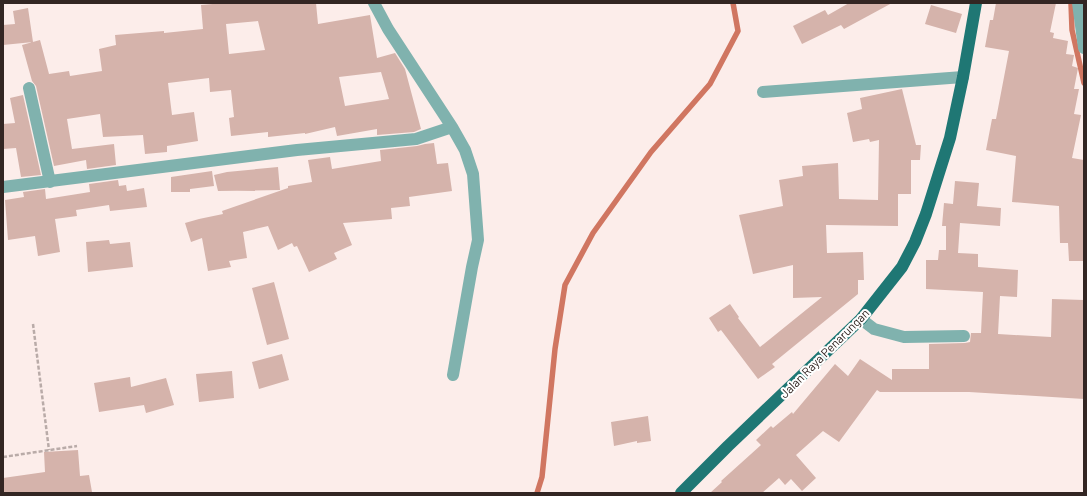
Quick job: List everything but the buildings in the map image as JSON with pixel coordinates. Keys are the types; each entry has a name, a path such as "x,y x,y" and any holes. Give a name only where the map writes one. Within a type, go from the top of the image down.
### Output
{"main road":[{"name":"Jalan Raya Penarungan","path":"681,493 861,319 902,267 915,242 926,214 950,138 963,77 976,3"}],"street":[{"path":"374,3 388,29 452,127 465,150 474,174 478,240 453,375"},
{"path":"1078,3 1084,48"},
{"path":"763,92 963,77"},
{"path":"29,88 50,182"},
{"path":"3,187 297,150 416,139 452,127"},
{"path":"861,319 874,329 904,337 964,336"}],"path":[{"path":"33,324 49,450"},
{"path":"3,456 77,446"}],"waterway":[{"path":"537,493 542,477 555,349 565,285 593,233 651,152 710,84 738,31 733,3"},
{"path":"1071,3 1072,30 1084,83"}]}
